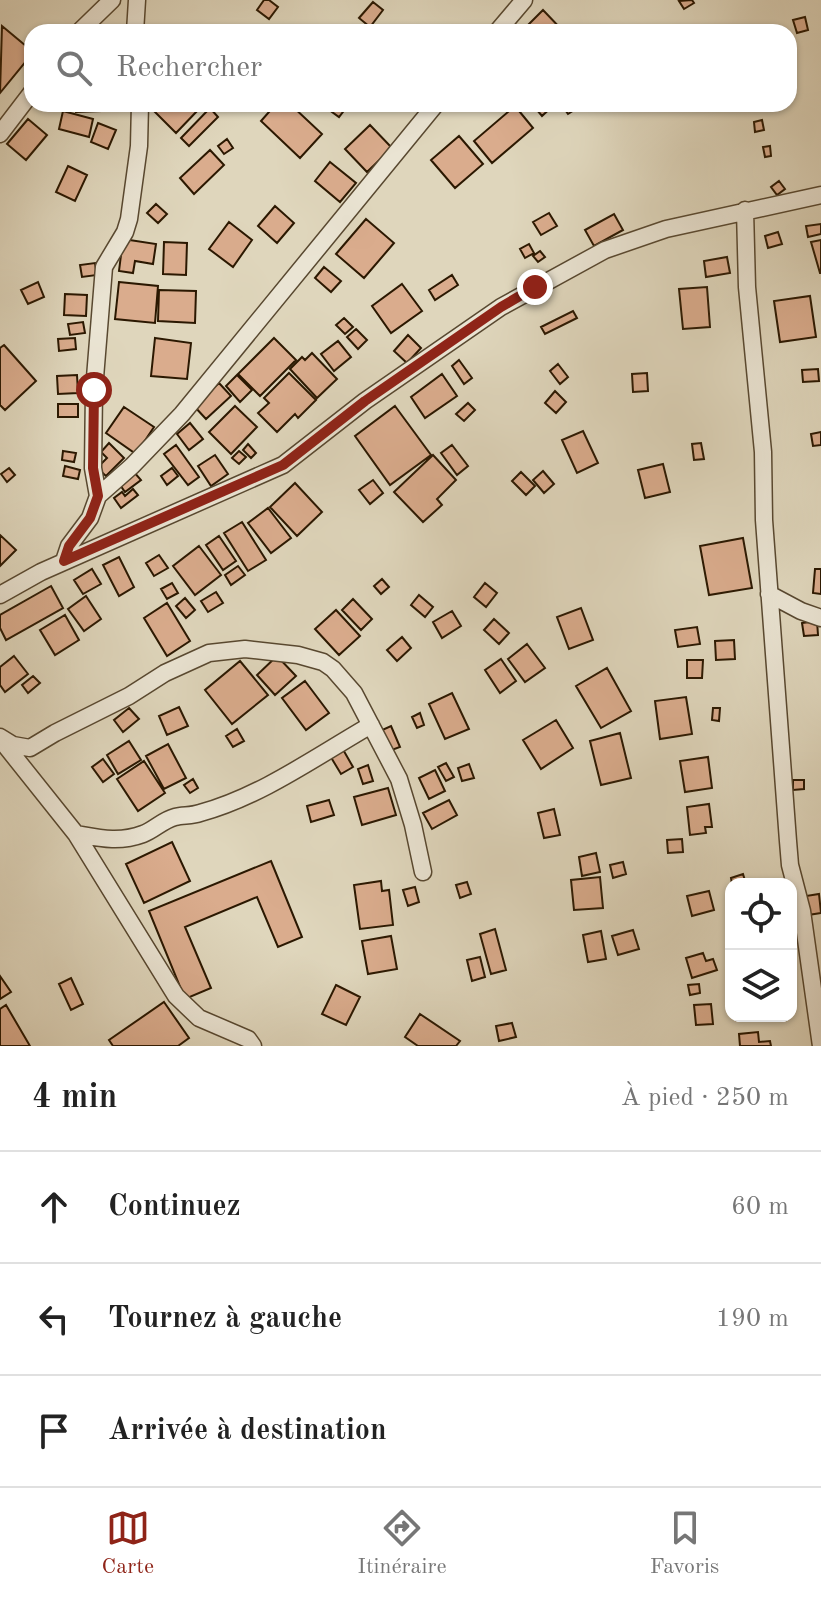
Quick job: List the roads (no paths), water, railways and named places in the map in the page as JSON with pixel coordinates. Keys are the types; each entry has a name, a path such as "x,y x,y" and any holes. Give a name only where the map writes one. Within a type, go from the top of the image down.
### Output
{"street":[{"path":"87,24 112,0"},
{"path":"136,24 137,0"},
{"path":"504,24 524,0"},
{"path":"0,134 24,102"},
{"path":"98,496 93,468 94,390 104,267 125,232 129,219 139,146 140,112"},
{"path":"64,561 69,546 90,518 98,496 182,414 429,112"},
{"path":"0,595 64,561 283,465 365,401 501,307 595,255 654,232 821,195"},
{"path":"745,210 747,287 763,452 769,594 790,865 802,911 821,1046"},
{"path":"769,594 821,618"},
{"path":"0,738 13,745 30,748 209,653 245,649 298,655 323,662 354,693 399,779 423,872"},
{"path":"76,834 111,841 145,834 175,817 199,814 267,786 371,725"},
{"path":"0,738 76,834 176,996 199,1018 248,1039 253,1046"}]}
